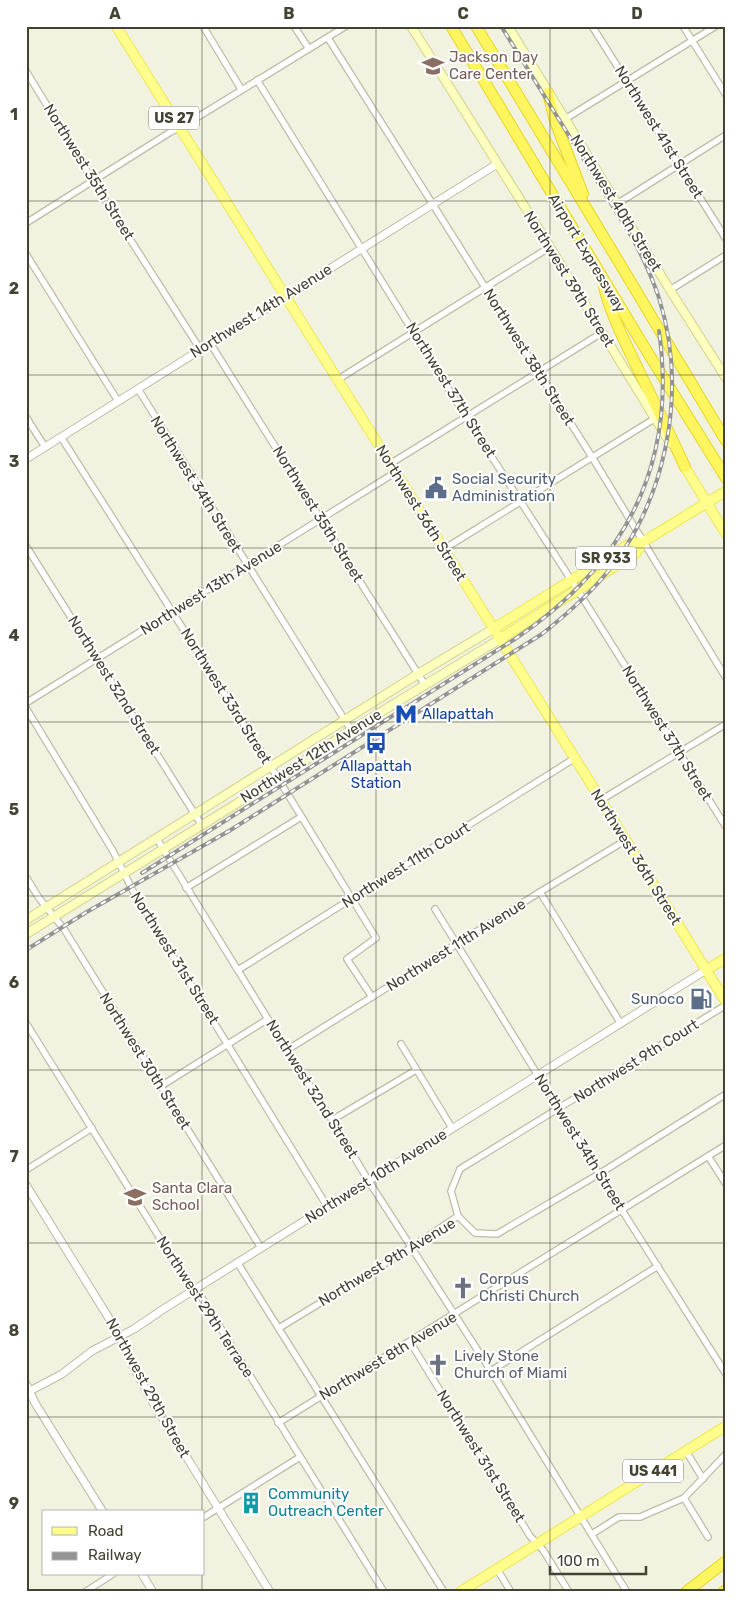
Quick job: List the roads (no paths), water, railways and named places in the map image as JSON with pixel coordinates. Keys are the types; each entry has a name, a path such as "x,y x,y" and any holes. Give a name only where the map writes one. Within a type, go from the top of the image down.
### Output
{"highway":[{"name":"Airport Expressway","path":"451,26 600,274 726,478"},
{"name":"Airport Expressway","path":"476,26 726,441"},
{"path":"548,92 555,121 581,189 603,236"},
{"path":"600,274 608,304 615,320 685,467"},
{"path":"686,1592 726,1561"}],"main road":[{"name":"Northwest 36th Street","path":"116,26 575,758 726,1003"},
{"name":"Northwest 39th Street","path":"411,26 603,332 654,419 726,534"},
{"name":"Northwest 40th Street","path":"508,26 670,290 725,374"},
{"name":"Northwest 12th Avenue","path":"26,934 636,553 643,542 726,490"},
{"name":"Northwest 12th Avenue","path":"26,920 570,580 631,543 643,542"},
{"name":"Northwest 10th Avenue","path":"706,970 726,958"},
{"name":"US 441","path":"460,1592 726,1426"}],"street":[{"path":"203,26 241,89"},
{"path":"294,26 308,49"},
{"path":"26,223 346,26"},
{"name":"Northwest 41st Street","path":"592,26 726,239"},
{"path":"683,26 726,95"},
{"path":"565,119 716,26"},
{"name":"Northwest 38th Street","path":"328,38 592,457 726,678"},
{"name":"Northwest 35th Street","path":"26,71 93,181 200,349"},
{"name":"Northwest 37th Street","path":"257,80 520,502 726,826"},
{"path":"617,204 726,135"},
{"name":"Northwest 14th Avenue","path":"26,458 497,164"},
{"path":"337,380 550,247"},
{"path":"26,254 118,401"},
{"path":"670,290 726,255"},
{"path":"390,464 603,332"},
{"name":"Northwest 35th Street","path":"210,343 424,684"},
{"name":"Northwest 34th Street","path":"138,389 351,730"},
{"path":"26,417 45,447"},
{"path":"444,549 654,419"},
{"name":"Northwest 33rd Street","path":"61,437 278,778 376,938 346,958 372,997"},
{"name":"Northwest 13th Avenue","path":"26,703 396,472"},
{"name":"Northwest 32nd Street","path":"26,546 202,824"},
{"name":"Northwest 31st Street","path":"26,708 119,862 133,891 327,1206"},
{"path":"601,800 726,724"},
{"name":"Northwest 11th Court","path":"238,970 575,758"},
{"path":"186,888 301,817"},
{"name":"Northwest 32nd Street","path":"156,839 627,1592"},
{"name":"Northwest 11th Avenue","path":"287,1050 626,840"},
{"name":"Northwest 30th Street","path":"26,877 64,929 261,1248"},
{"path":"540,892 621,1024"},
{"name":"Northwest 34th Street","path":"435,909 599,1174 726,1374"},
{"name":"Northwest 10th Avenue","path":"28,1393 62,1374 104,1344 134,1329 237,1262 706,970"},
{"name":"Northwest 9th Court","path":"458,1216 451,1191 460,1169 559,1109 726,1003"},
{"path":"161,1086 268,1019"},
{"name":"Northwest 29th Terrace","path":"26,1023 186,1280 202,1298 384,1592"},
{"path":"401,1044 452,1128"},
{"path":"332,1120 416,1070"},
{"name":"Northwest 9th Avenue","path":"279,1328 412,1247 458,1216 475,1233 497,1234 599,1174 726,1094"},
{"path":"26,1170 92,1128"},
{"name":"Northwest 8th Avenue","path":"278,1423 455,1315 621,1209 726,1145"},
{"path":"708,1156 726,1184"},
{"name":"Northwest 29th Street","path":"26,1185 120,1336 145,1388 270,1592"},
{"path":"237,1262 444,1592"},
{"path":"490,1371 658,1266"},
{"name":"Northwest 31st Street","path":"410,1342 530,1536 537,1543 569,1592"},
{"path":"26,1384 28,1393 102,1510"},
{"path":"686,1451 703,1479"},
{"path":"592,1534 618,1517 640,1517 684,1498 726,1454"},
{"path":"205,1516 300,1457"},
{"path":"684,1498 708,1537"},
{"path":"497,1569 511,1592"},
{"path":"86,1592 110,1576"},
{"path":"143,1576 153,1592"}],"railway":[{"path":"26,950 85,913 229,831 542,634 571,610 598,583 621,553 640,520 655,485 665,448 671,411 672,372 668,335 659,298 633,239 501,26"},
{"path":"142,873 515,639 554,610 587,578 614,544 635,507 651,467 660,425 663,379 659,331"}],"place":[{"name":"Jackson Day Care Center","path":"433,66"},
{"name":"Social Security Administration","path":"436,488"},
{"name":"Allapattah","path":"406,714"},
{"name":"Allapattah Station","path":"376,743"},
{"name":"Sunoco","path":"701,999"},
{"name":"Santa Clara School","path":"135,1197"},
{"name":"Corpus Christi Church","path":"463,1288"},
{"name":"Lively Stone Church of Miami","path":"438,1365"},
{"name":"Community Outreach Center","path":"251,1503"}]}
